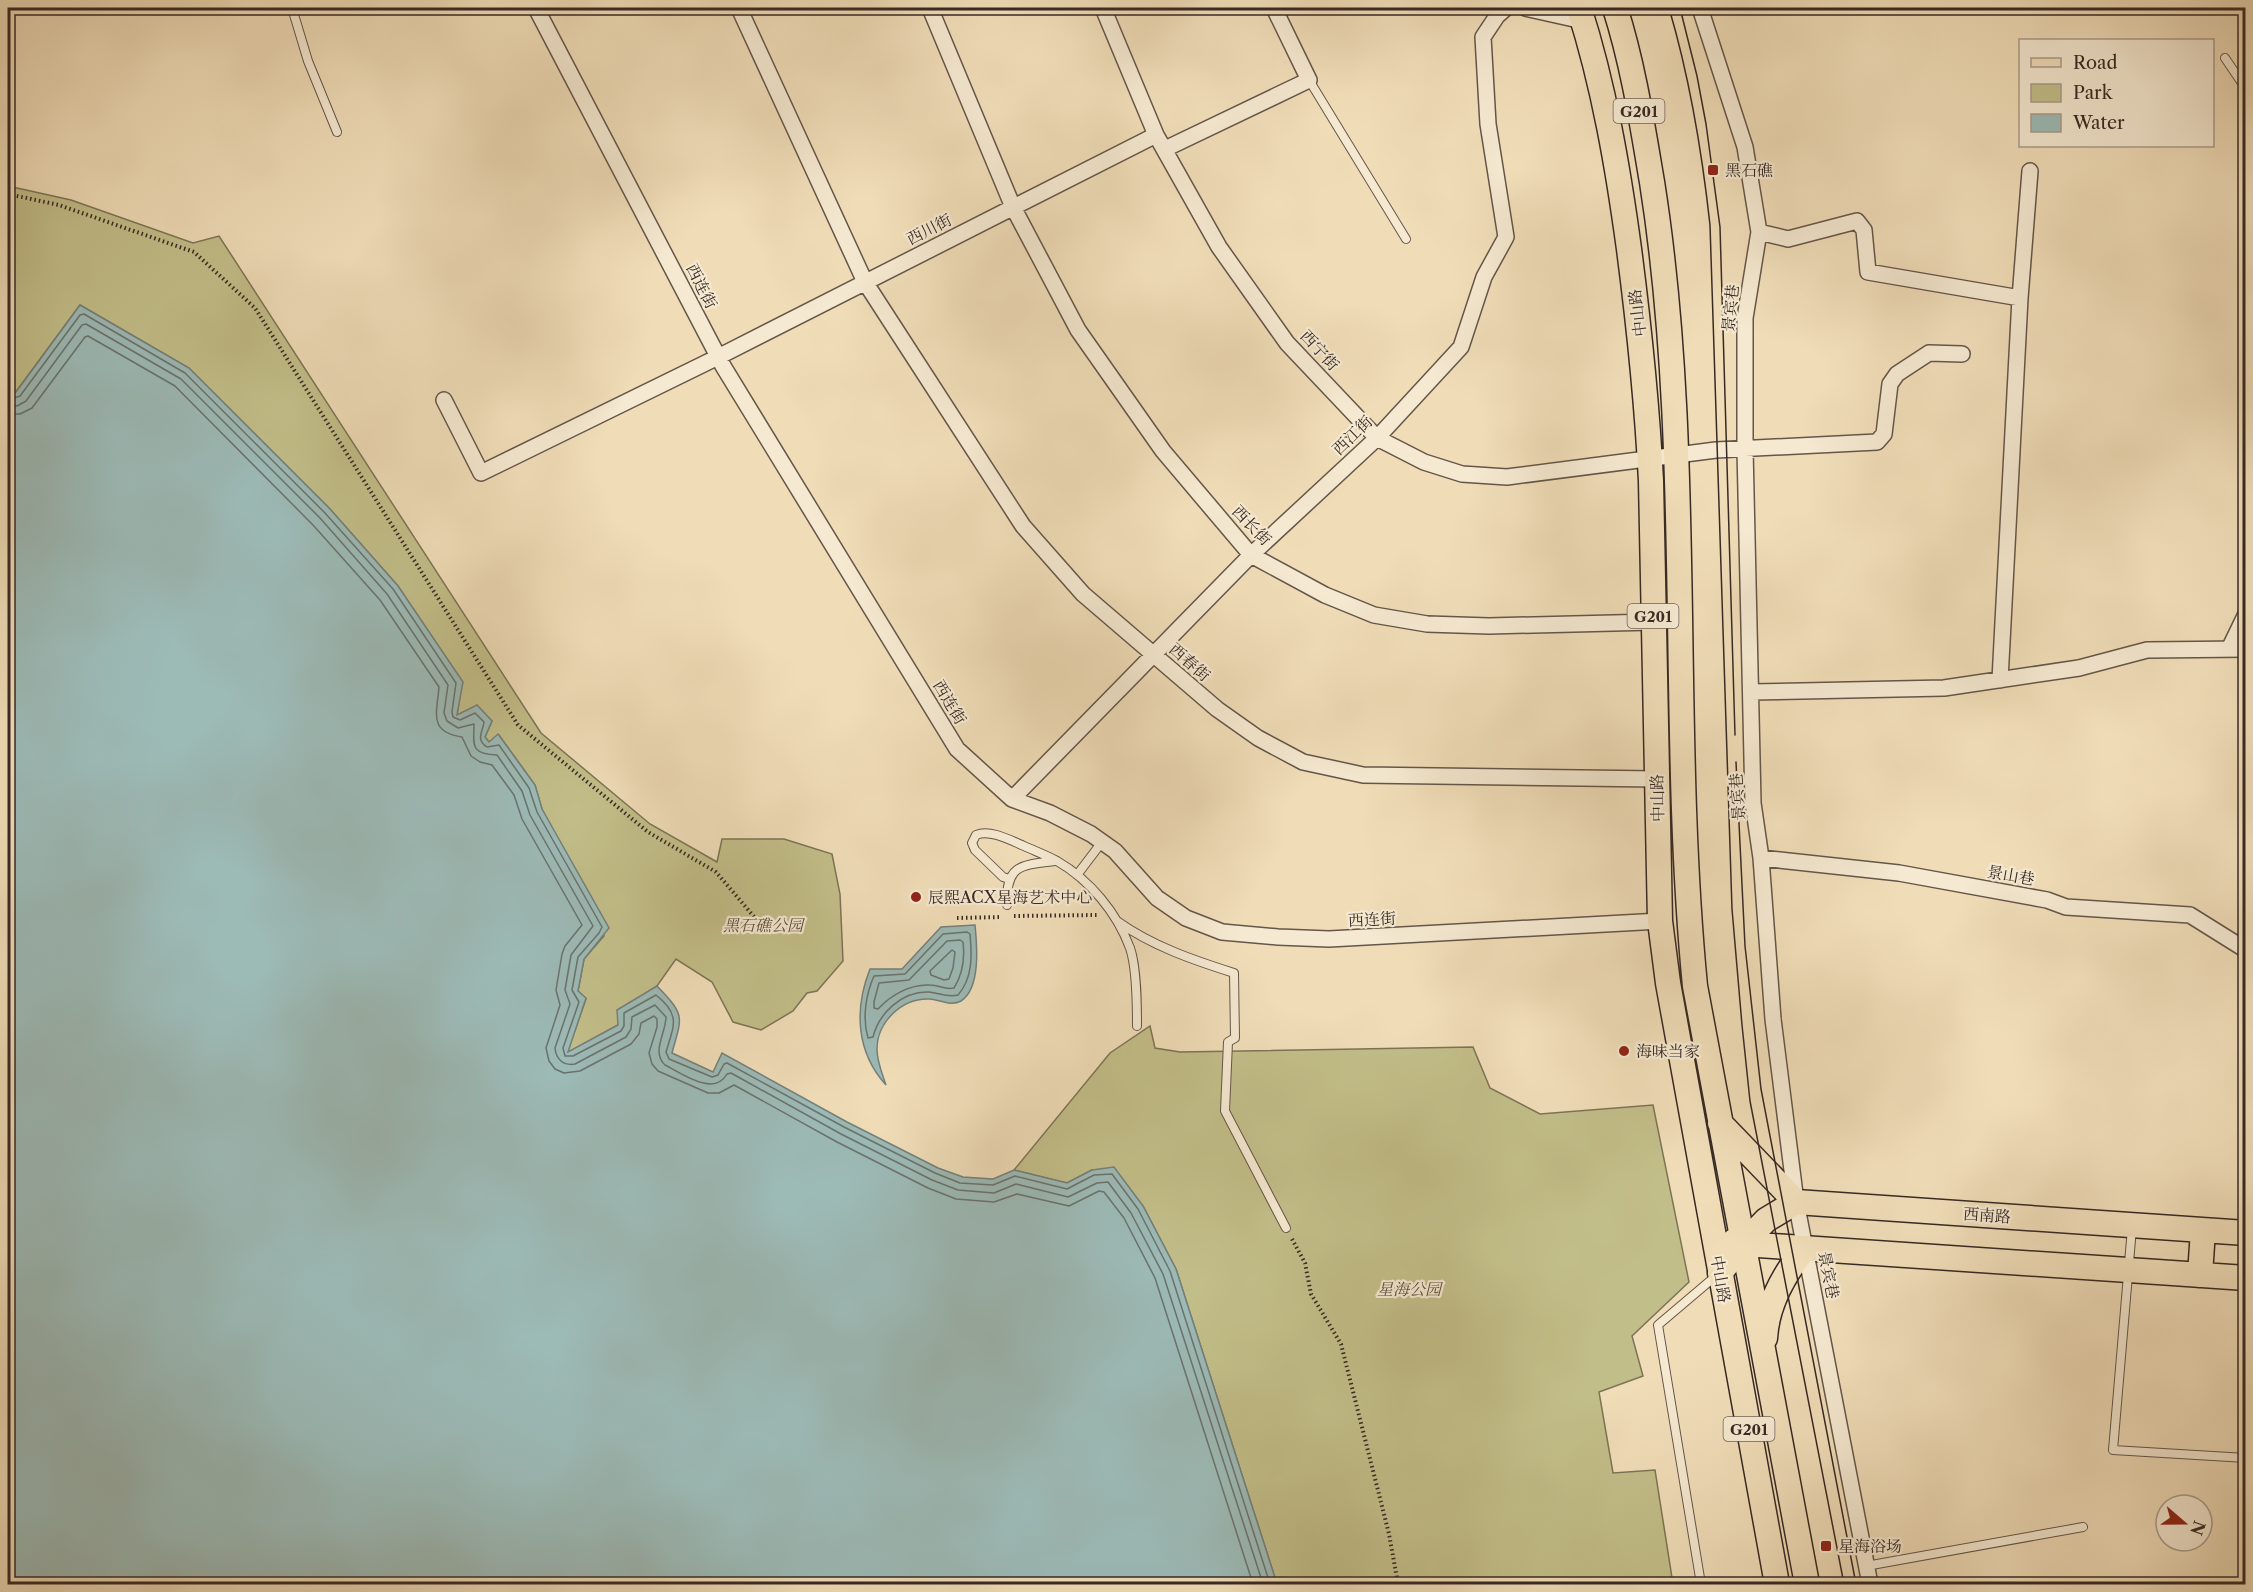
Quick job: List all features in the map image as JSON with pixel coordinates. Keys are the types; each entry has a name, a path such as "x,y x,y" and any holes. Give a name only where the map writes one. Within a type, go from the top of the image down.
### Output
{"main road":[{"name":"中山路","path":"1615,8 1635,86 1657,215 1669,310 1676,455 1688,920 1695,986 1807,1584"},
{"name":"中山路","path":"1581,14 1613,146 1638,316 1650,458 1660,921 1668,983 1777,1584"},
{"path":"1720,1123 1796,1202 1766,1220 1720,1273"},
{"name":"西南路","path":"1796,1202 2246,1233"},
{"path":"1712,1226 1726,1238 1743,1244 2246,1278"},
{"path":"2200,1275 2203,1230"},
{"path":"1764,1352 1765,1330 1779,1288 1805,1248"}],"street":[{"name":"西连街","path":"536,8 718,357 957,749 1012,799 1050,813 1102,842 1115,851 1157,898 1186,918 1222,932 1329,939 1660,921"},
{"name":"西春街","path":"739,8 865,282 1023,526 1083,594 1217,710 1258,738 1303,762 1363,775 1656,779"},
{"name":"西长街","path":"930,8 1013,207 1078,330 1162,450 1251,555 1325,595 1374,615 1427,624 1489,626 1653,622"},
{"name":"西宁街","path":"1103,8 1156,135 1220,247 1287,342 1377,438 1424,462 1462,474 1507,477 1676,455 1877,442 1884,434 1890,384 1897,374 1929,353 1962,354"},
{"path":"1165,149 1309,80 1275,8"},
{"name":"西江街","path":"1012,799 1251,555 1377,438 1461,347 1484,277 1506,237 1488,124 1483,37 1497,16 1506,8"},
{"path":"1525,8 1581,14"},
{"name":"景宾巷","path":"1700,8 1745,147 1759,232 1744,318 1745,449 1753,803 1761,858 1773,1019 1796,1202 1870,1584"},
{"name":"西川街","path":"444,400 481,473 718,357 1156,135"},
{"path":"2000,680 2020,298 2030,171"},
{"path":"1759,232 1788,239 1857,221 1864,230 1868,272 2020,298"},
{"path":"2229,649 2246,614"},
{"path":"1751,692 1944,688 2079,668 2147,650 2246,650"},
{"name":"景山巷","path":"1761,858 1899,873 2047,900 2066,907 2190,915 2246,950"}],"lane":[{"path":"292,8 308,61 337,132"},
{"path":"2225,58 2246,89"},
{"path":"1309,80 1406,239"},
{"path":"1009,879 975,850 972,843 976,835 981,832 993,834 1057,861 1077,875 1101,898 1115,918 1131,950 1137,1002 1137,1026"},
{"path":"1077,875 1102,842"},
{"path":"1007,905 1009,879 1016,871 1028,864 1057,861"},
{"path":"1115,918 1147,939 1198,962 1234,973 1235,1038 1228,1042 1225,1112 1286,1228"},
{"path":"2133,1225 2113,1450 2246,1458"},
{"path":"1701,1584 1658,1325 1720,1273"},
{"path":"1866,1566 2084,1527"}],"path":[{"path":"8,194 58,205 194,252 255,308 518,725 648,832 716,872 756,919"},
{"path":"957,918 1023,916 1115,918"},
{"path":"1023,916 1024,924"},
{"path":"1286,1228 1305,1263 1311,1294 1341,1344 1389,1534 1398,1584"}],"green space":[{"name":"黑石礁公园","path":"8,186 71,200 193,243 219,236 541,733 650,824 717,862 722,839 784,839 832,854 840,894 843,961 817,991 807,993 793,1011 761,1030 733,1022 712,982 676,959 657,986 640,997 618,1025 567,1053 586,999 578,991 584,959 604,936 542,809 535,785 499,735 489,742 485,737 492,721 457,715 462,682 398,586 330,509 189,368 80,305 15,393 8,389"},
{"name":"星海公园","path":"1150,1026 1155,1048 1180,1052 1473,1047 1490,1088 1540,1114 1653,1105 1689,1282 1632,1336 1643,1376 1599,1392 1613,1473 1655,1470 1673,1584 1277,1584 1176,1269 1143,1206 1092,1170 1067,1183 1014,1170 1110,1053"}],"water":[{"path":"80,305 189,368 330,509 398,586 463,682 457,715 477,705 492,721 485,737 489,742 498,734 535,785 542,809 609,928 584,959 578,991 586,998 568,1052 618,1025 617,1010 657,986 673,1004 679,1017 672,1053 713,1072 722,1053 847,1122 938,1168 963,1177 993,1179 1014,1170 1067,1183 1092,1170 1114,1167 1143,1206 1176,1269 1277,1584 8,1584 8,389 16,392"},
{"path":"975,925 975,977 967,995 957,1003 929,999 909,1003 886,1021 878,1039 877,1054 886,1085 869,1059 861,1030 862,999 870,969 902,969 941,927"}],"tram line":[{"path":"1669,8 1694,116 1710,225 1732,909 1750,1101 1844,1584"},
{"path":"1680,8 1706,124 1720,227 1735,735"},
{"path":"1736,762 1745,946 1761,1089 1856,1584"}],"place":[{"name":"黑石礁","path":"1713,170"},
{"name":"辰熙ACX星海艺术中心","path":"916,897"},
{"name":"海味当家","path":"1624,1051"},
{"name":"星海浴场","path":"1826,1546"}]}
